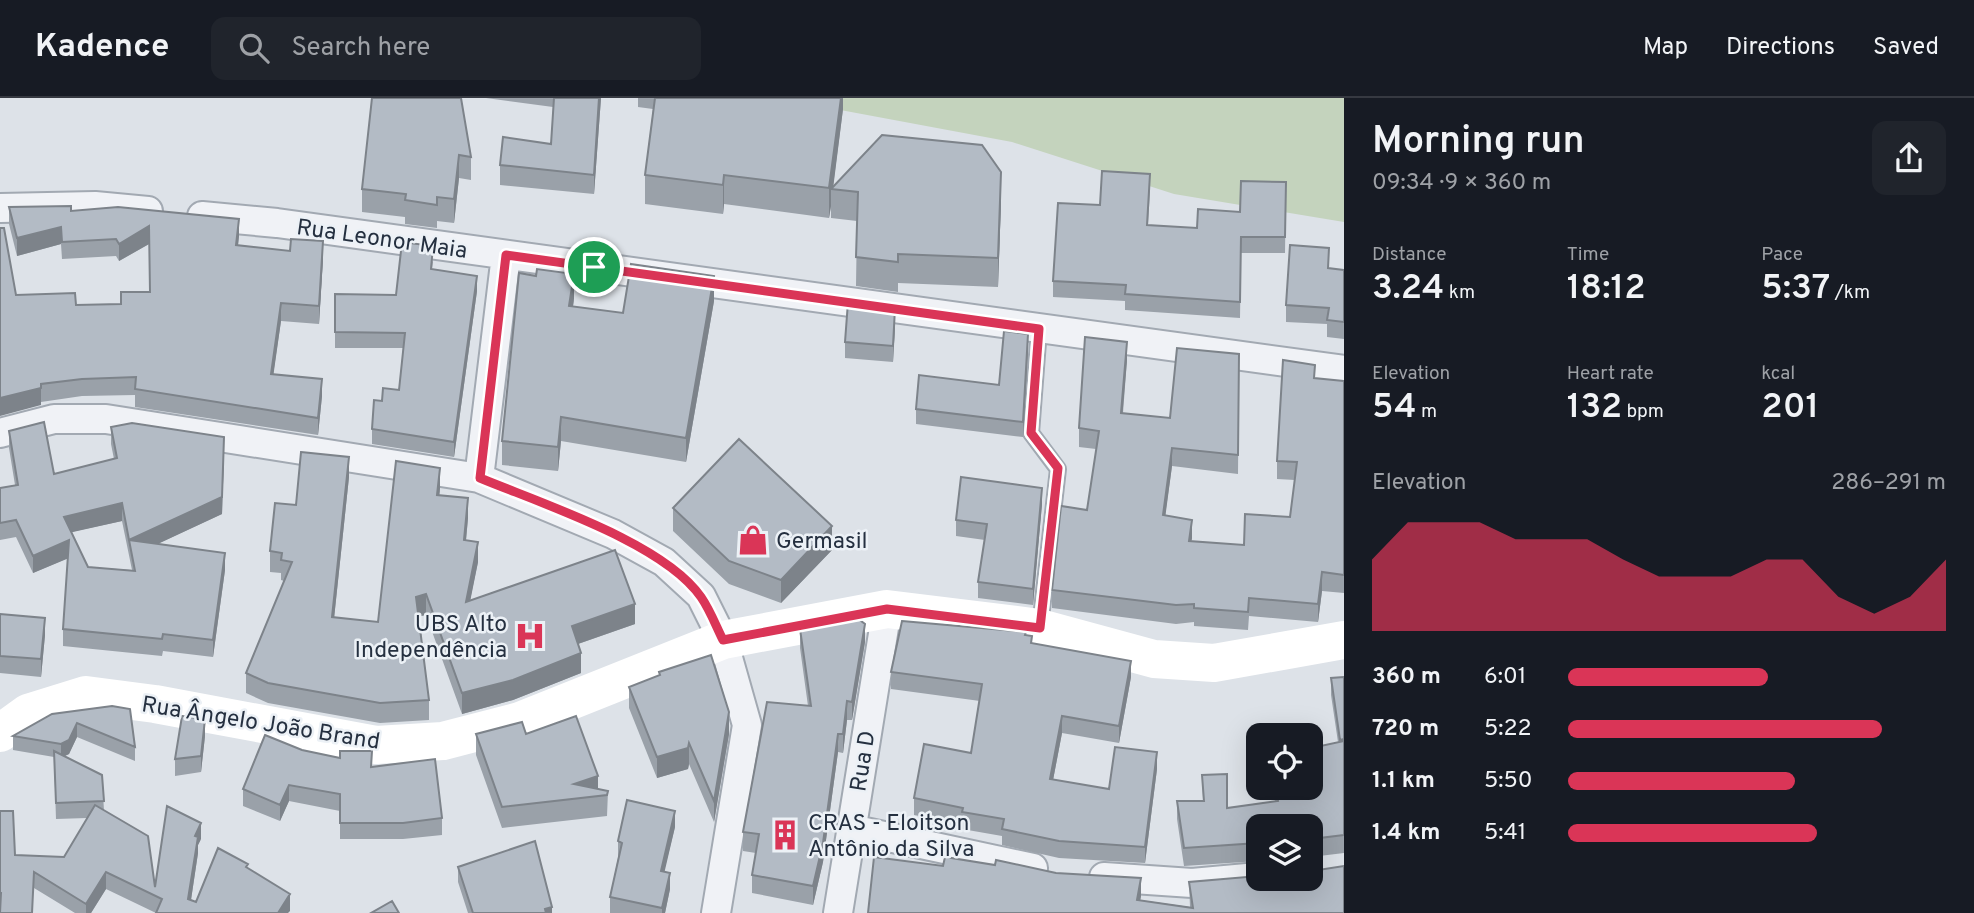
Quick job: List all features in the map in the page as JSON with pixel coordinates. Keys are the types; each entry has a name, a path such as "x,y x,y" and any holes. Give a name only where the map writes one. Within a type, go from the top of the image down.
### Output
{"street":[{"name":"Rua Leonor Maia","path":"0,208 94,206 277,223 1344,370"},
{"path":"480,478 506,255"},
{"path":"0,433 54,419 106,419 480,478 613,534 664,562 701,596 723,640 747,725 716,913"},
{"name":"Rua Ângelo João Brand","path":"0,733 28,713 86,695 155,704 376,745 443,741 520,721 723,640 887,609 1040,628 1154,659 1214,663 1344,640"},
{"name":"Rua D","path":"838,913 887,609"},
{"path":"850,829 1070,874 1192,883 1246,878"}],"lane":[{"path":"1039,329 1031,433 1058,468 1040,628"}],"green space":[{"path":"776,98 1344,98 1344,222 1174,194 1012,142"}],"building":[{"path":"372,98 461,98 471,157 459,155 454,199 437,197 437,205 405,200 406,194 362,189"},
{"path":"554,98 599,98 594,175 500,165 503,137 551,144"},
{"path":"655,98 841,98 829,188 724,175 723,185 645,175"},
{"path":"882,135 982,145 1001,172 998,258 898,254 898,262 856,257 858,192 831,189"},
{"path":"1102,171 1150,174 1147,225 1197,228 1198,209 1240,212 1241,181 1286,182 1285,237 1241,237 1240,302 1125,294 1126,285 1053,281 1058,203 1100,205"},
{"path":"71,206 71,211 118,207 239,219 236,245 290,251 291,239 323,241 319,306 281,303 271,374 322,379 318,418 135,389 136,377 41,384 41,388 0,398 0,228 4,228 16,295 75,293 76,305 121,304 121,292 150,292 149,226 119,244 116,239 62,242 61,227 17,238 9,207"},
{"path":"402,242 433,246 431,269 477,276 454,442 372,429 374,400 382,401 383,388 399,390 405,333 335,332 335,294 396,295"},
{"path":"1290,245 1329,248 1328,268 1344,270 1344,322 1327,320 1329,308 1286,305"},
{"path":"631,264 714,276 686,438 561,417 558,447 502,441 519,273 536,276 537,269 574,274 569,306 623,313"},
{"path":"848,302 895,308 893,346 845,342"},
{"path":"1004,331 1028,334 1023,422 916,409 919,375 999,385"},
{"path":"1085,337 1127,342 1121,413 1170,418 1177,348 1239,354 1238,455 1172,448 1163,515 1192,520 1189,541 1244,545 1245,514 1290,517 1297,462 1277,461 1283,360 1315,365 1314,378 1344,381 1344,575 1322,572 1318,604 1249,598 1248,612 1052,590 1061,506 1087,510 1099,431 1079,428"},
{"path":"44,422 54,474 117,458 111,427 132,423 224,437 222,497 129,540 225,553 213,640 163,634 162,639 63,629 69,540 33,556 16,520 0,523 0,488 18,485 9,431","holes":["122,503 135,571 88,567 64,517"]},
{"name":"Germasil","path":"739,439 832,526 781,580 729,561 673,508"},
{"path":"301,452 349,457 332,617 378,622 396,461 440,468 437,495 468,498 464,540 478,542 466,602 615,550 635,604 572,626 581,653 513,680 462,693 426,594 416,597 429,700 380,703 268,683 246,673 292,562 281,560 282,553 270,551 275,503 296,505"},
{"path":"961,477 1042,488 1033,589 978,582 987,524 956,520"},
{"path":"0,614 45,618 41,659 0,656"},
{"path":"857,618 865,624 852,702 847,701 843,734 838,734 823,843 813,886 752,875 759,834 743,832 767,702 811,706 800,629"},
{"path":"902,621 1026,632 1025,635 1032,636 1031,643 1131,661 1119,726 1062,716 1050,779 1109,789 1115,747 1157,752 1145,847 1059,841 1002,829 1004,819 962,812 963,808 914,798 924,744 971,753 982,684 891,672"},
{"path":"711,655 729,712 714,801 689,743 688,748 657,757 629,687 660,675 659,672"},
{"path":"1344,677 1344,739 1340,740 1331,678"},
{"path":"112,706 130,709 135,747 77,723 69,740 61,744 13,736 52,714"},
{"path":"182,716 205,719 201,756 175,759"},
{"path":"576,716 598,776 574,784 608,791 607,795 502,807 476,734 522,722 526,734"},
{"path":"265,735 302,750 340,758 340,751 372,751 371,767 435,759 442,818 403,823 340,823 340,794 289,785 280,805 243,789"},
{"path":"1344,741 1344,835 1323,838 1323,814 1246,814 1246,844 1184,848 1177,801 1204,801 1202,775 1227,774 1227,808 1278,800 1323,800 1323,745"},
{"path":"54,751 102,775 104,801 56,803"},
{"path":"627,800 675,811 661,871 670,873 662,908 610,897 622,843 618,841"},
{"path":"95,805 148,836 155,887 167,806 201,823 195,836 198,837 188,899 196,902 218,848 248,864 246,867 290,894 278,913 156,913 162,899 106,872 86,904 34,872 32,913 0,913 0,811 13,811 15,855 64,857"},
{"path":"535,841 552,907 545,909 546,913 473,913 458,867"},
{"path":"874,857 943,866 945,857 995,865 996,860 1056,873 1141,878 1137,900 1193,908 1189,882 1246,877 1246,891 1323,891 1323,869 1344,866 1344,913 868,913"},
{"path":"392,901 399,913 371,913"}],"place":[{"name":"Germasil","path":"753,540"},
{"name":"UBS Alto Independência","path":"530,636"},
{"name":"CRAS - Eloitson Antônio da Silva","path":"785,835"}],"route":[{"path":"506,255 594,267 1039,329 1031,433 1058,468 1040,628 887,609 723,640 701,596 664,562 613,534 480,478 506,255"}]}
